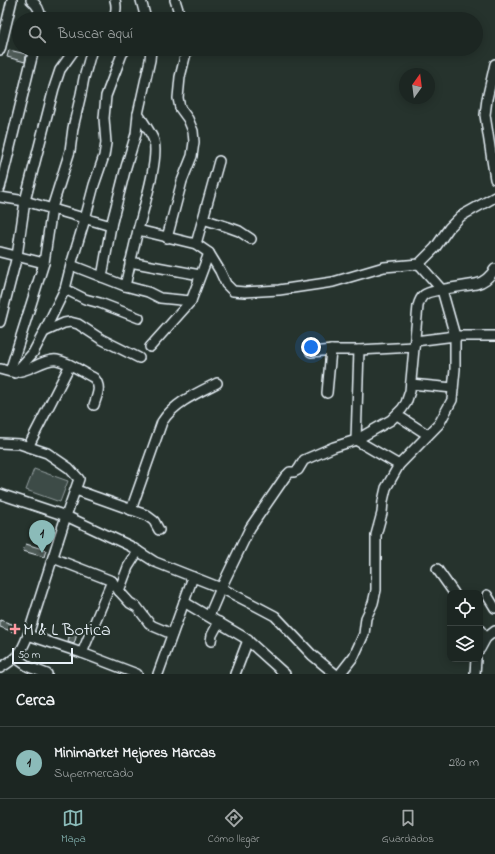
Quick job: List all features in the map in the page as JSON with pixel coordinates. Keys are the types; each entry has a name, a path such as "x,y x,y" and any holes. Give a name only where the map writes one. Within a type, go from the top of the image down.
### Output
{"street":[{"path":"0,50 12,0"},
{"path":"31,0 40,12"},
{"path":"115,0 116,12"},
{"path":"141,0 144,12"},
{"path":"175,0 179,12"},
{"path":"0,188 32,56"},
{"path":"0,322 17,256 26,201 54,88 60,70 70,56"},
{"path":"12,372 44,263 52,208 70,151 73,128 90,56"},
{"path":"12,372 32,353 65,289 94,185 104,156 106,143 104,118 106,96 121,56"},
{"path":"102,277 111,226 136,134 138,114 150,56"},
{"path":"167,238 182,181 192,156 194,142 194,131 180,108 178,98 180,77 185,56"},
{"path":"495,64 487,99 485,116 491,134 495,179"},
{"path":"125,286 152,174 155,148 154,139 138,114"},
{"path":"196,244 219,161"},
{"path":"0,197 26,201 111,226"},
{"path":"138,230 196,244 209,253 226,284 233,291 245,292 279,290 333,282 384,267 419,264 435,248 449,228 461,216 495,198"},
{"path":"203,219 239,231 251,239"},
{"path":"0,252 44,263"},
{"path":"150,347 191,301 209,253"},
{"path":"130,262 200,275"},
{"path":"340,674 354,656 364,634 366,618 373,603 376,590 376,535 382,513 386,488 399,465 439,424 452,400 455,369 455,336 442,290 419,264"},
{"path":"71,265 125,286 148,292 160,298 191,301"},
{"path":"209,616 250,528 285,477 290,472 298,470 304,460 334,447 356,440 391,420 406,403 411,384 418,306 421,298 427,293 482,283 490,277 495,269"},
{"path":"65,289 84,299 100,303 139,318"},
{"path":"44,332 64,323 70,322 78,324 101,339 139,358"},
{"path":"312,352 358,350 414,344 455,336 495,336"},
{"path":"327,393 331,350"},
{"path":"356,440 358,350"},
{"path":"0,369 12,372 36,367 49,360 57,360 70,365 94,378 98,382 99,387 94,405"},
{"path":"28,447 70,365"},
{"path":"131,510 165,417 173,409 189,398 217,383"},
{"path":"411,384 453,388"},
{"path":"397,415 428,435"},
{"path":"356,440 399,465"},
{"path":"0,443 20,444 46,453 69,468 79,479 23,649 16,658 0,668"},
{"path":"76,490 146,515 154,521 159,530"},
{"path":"0,494 66,516 130,546 155,562 221,588 275,616 312,655 335,674"},
{"path":"119,591 128,567 138,551"},
{"path":"53,558 112,581 130,603 137,608 148,623 172,634"},
{"path":"436,569 452,590"},
{"path":"158,674 193,577"},
{"path":"82,653 112,581"},
{"path":"487,595 495,608"},
{"path":"184,602 248,640 285,674"},
{"path":"211,640 219,622"},
{"path":"483,643 486,638 495,631"},
{"path":"483,634 486,638"},
{"path":"28,636 82,653 136,674"},
{"path":"235,674 248,640"},
{"path":"16,658 29,670 47,674"},
{"path":"475,674 476,662"}],"shaded area":[{"path":"34,469 68,481 60,502 26,490"}],"building":[{"path":"9,50 12,51 12,56 26,56 25,62 7,57"},
{"path":"26,544 46,550 44,557 23,551"},
{"path":"0,620 18,626 16,633 0,627"},
{"path":"70,632 77,634 74,644 68,642"}],"place":[{"name":"Minimarket Mejores Marcas","path":"42,553"},
{"name":"M & L Botica","path":"15,629"}]}
